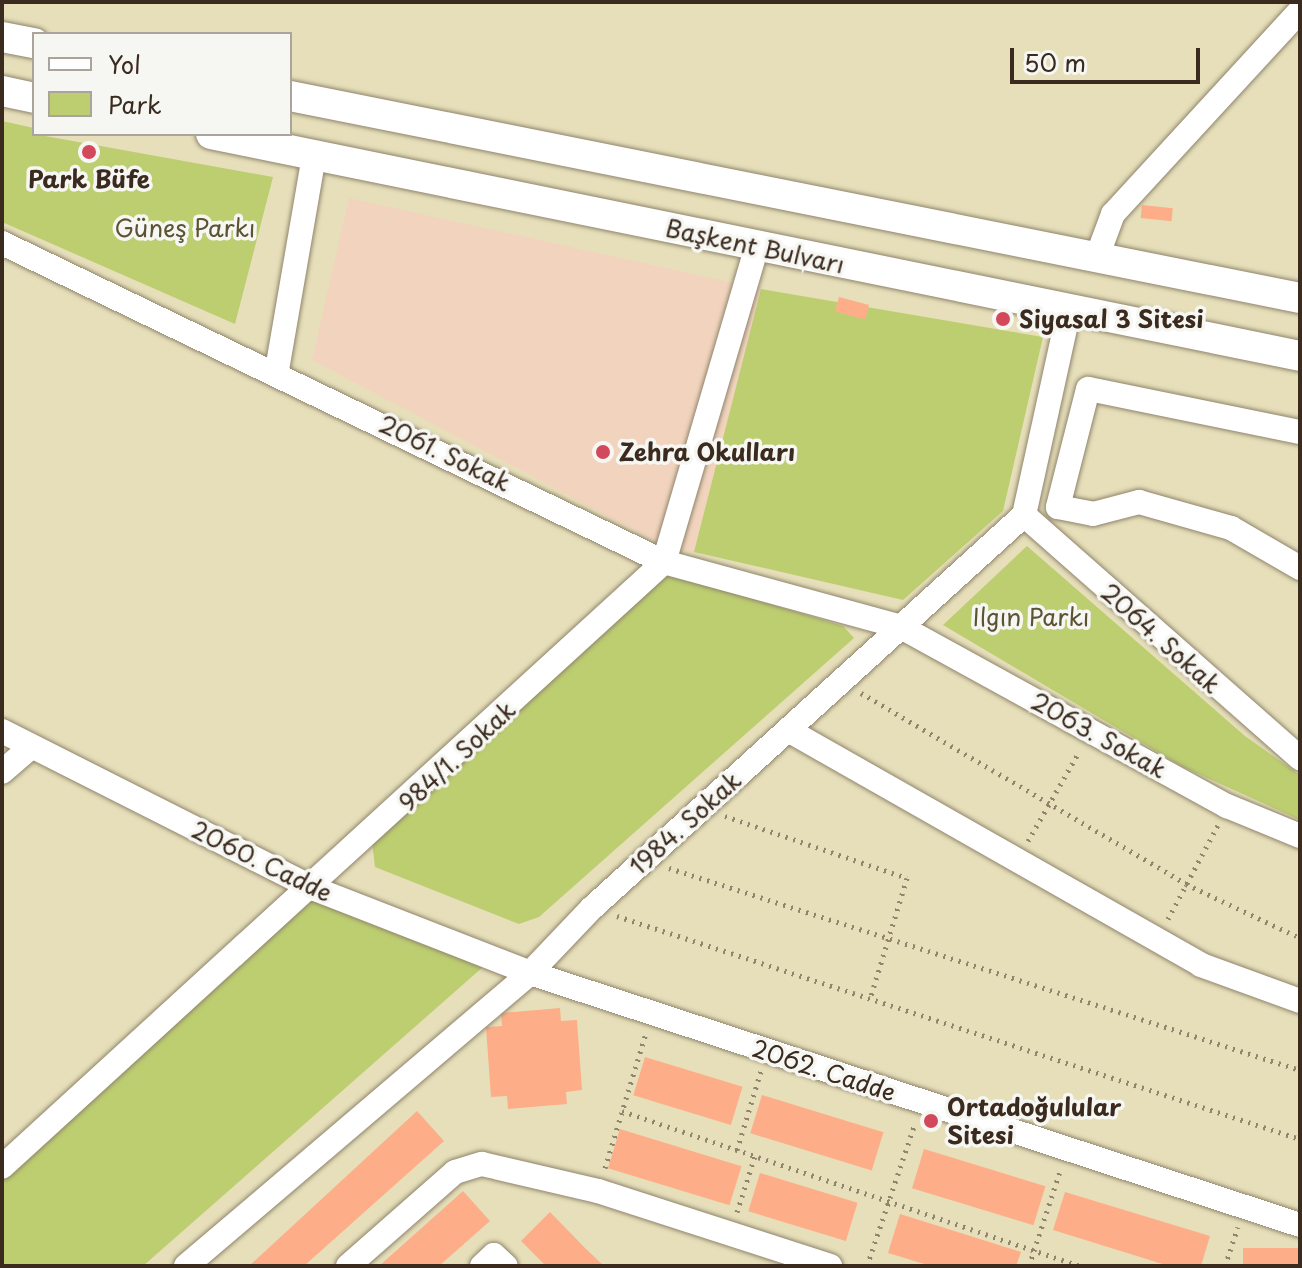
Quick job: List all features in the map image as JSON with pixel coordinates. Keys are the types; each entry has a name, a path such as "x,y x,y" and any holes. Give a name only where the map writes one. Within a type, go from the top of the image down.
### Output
{"main road":[{"path":"2,37 32,43"},
{"path":"2,91 32,98"},
{"path":"292,96 1300,298"},
{"name":"Başkent Bulvarı","path":"221,136 1300,356"}],"street":[{"path":"1097,257 1113,214 1300,12 1283,2"},
{"path":"277,370 314,155"},
{"name":"2061. Sokak","path":"2,243 277,370 664,562 901,627"},
{"path":"664,562 757,246"},
{"path":"1024,515 1069,310"},
{"path":"1300,432 1088,389 1058,507 1093,514 1139,502 1231,528 1300,568"},
{"name":"1984. Sokak","path":"187,1266 530,973 592,908 1024,515"},
{"name":"2064. Sokak","path":"1024,515 1300,758"},
{"name":"984/1. Sokak","path":"2,1167 315,889 664,562"},
{"name":"2063. Sokak","path":"901,627 1227,806 1300,836"},
{"path":"788,730 1201,965 1300,1001"},
{"name":"2060. Cadde","path":"2,731 315,889 530,973"},
{"path":"2,772 31,747"},
{"name":"2062. Cadde","path":"530,973 1300,1225"},
{"path":"348,1266 469,1164 598,1191 830,1266"},
{"path":"482,1266 494,1255 506,1266"}],"path":[{"path":"842,681 1186,884 1300,938"},
{"path":"1017,860 1092,731"},
{"path":"1157,940 1227,806"},
{"path":"701,808 907,878 870,999"},
{"path":"645,860 1300,1070"},
{"path":"592,908 1300,1139"},
{"path":"598,1191 652,1013"},
{"path":"737,1150 767,1051"},
{"path":"867,1266 922,1103"},
{"path":"622,1111 1080,1266"},
{"path":"1029,1266 1067,1149"},
{"path":"730,1233 755,1156"},
{"path":"1225,1266 1245,1208"}],"shaded area":[{"name":"Zehra Okulları","path":"349,198 761,289 694,552 662,545 312,360"}],"green space":[{"name":"Güneş Parkı","path":"2,121 32,128 32,136 273,177 235,324 2,222"},
{"path":"761,289 1043,337 1003,511 903,600 694,552"},
{"name":"Ilgın Parkı","path":"1027,546 1245,736 1300,775 1300,820 1183,767 943,625"},
{"path":"667,573 843,626 854,638 539,917 519,924 375,867 372,841"},
{"path":"311,897 483,967 143,1266 2,1266 2,1168"}],"building":[{"path":"1142,205 1173,208 1171,221 1141,218"},
{"path":"839,297 869,305 865,320 835,311"},
{"path":"560,1008 561,1021 577,1020 582,1090 566,1092 567,1104 508,1109 507,1096 491,1097 486,1027 502,1026 501,1013"},
{"path":"645,1057 743,1087 731,1125 633,1095"},
{"path":"762,1095 883,1132 872,1170 750,1133"},
{"path":"417,1111 444,1141 304,1266 249,1266"},
{"path":"620,1129 741,1166 729,1205 608,1168"},
{"path":"924,1149 1045,1186 1033,1225 912,1188"},
{"path":"760,1173 858,1203 846,1241 748,1211"},
{"path":"463,1191 490,1221 439,1266 379,1266"},
{"path":"1065,1192 1210,1236 1201,1266 1169,1266 1053,1230"},
{"path":"550,1212 604,1266 546,1266 521,1241"},
{"path":"900,1214 1021,1252 1016,1266 931,1266 888,1253"},
{"path":"1243,1248 1300,1248 1300,1266 1243,1266"}],"place":[{"name":"Park Büfe","path":"89,152"},
{"name":"Siyasal 3 Sitesi","path":"1003,319"},
{"name":"Zehra Okulları","path":"603,452"},
{"name":"Ortadoğulular Sitesi","path":"931,1121"}]}
